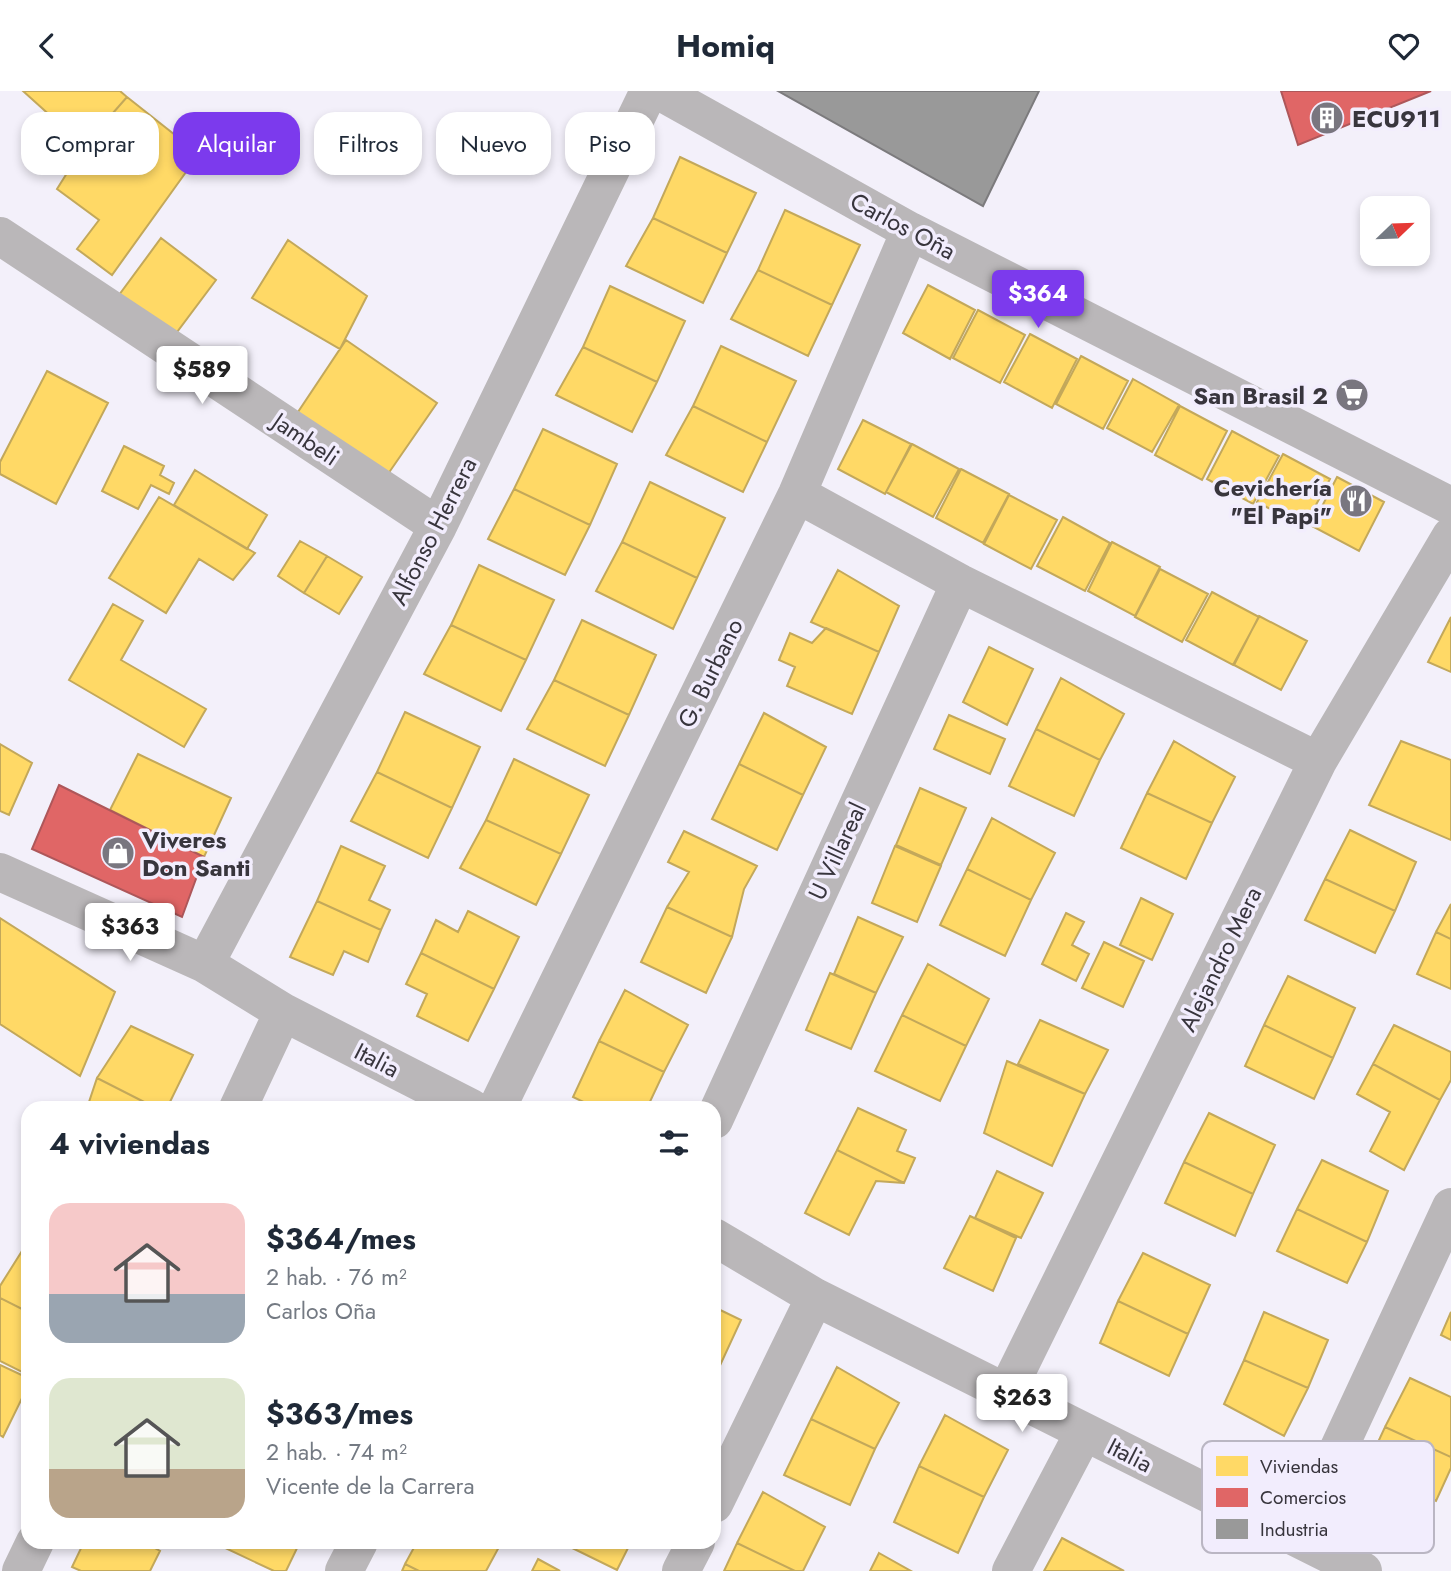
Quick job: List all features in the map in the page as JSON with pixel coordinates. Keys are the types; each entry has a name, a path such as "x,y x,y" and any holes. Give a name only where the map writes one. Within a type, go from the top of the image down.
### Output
{"street":[{"name":"Alfonso Herrera","path":"205,964 438,526 649,91"},
{"name":"Carlos Oña","path":"659,91 910,231 1451,506"},
{"name":"G. Burbano","path":"500,1101 797,494 910,231"},
{"name":"Jambeli","path":"0,236 438,526"},
{"path":"797,494 960,583 1318,761"},
{"path":"797,494 1318,761"},
{"name":"Alejandro Mera","path":"1006,1393 1318,761 1451,536"},
{"name":"U Villareal","path":"721,1105 960,583"},
{"name":"Italia","path":"0,872 205,964 283,1012 457,1101"},
{"path":"241,1101 283,1012"},
{"path":"1342,1441 1451,1207"},
{"name":"Italia","path":"721,1241 815,1297 1202,1491"},
{"path":"721,1490 815,1297"},
{"path":"1011,1571 1084,1432"},
{"path":"22,1571 32,1549"},
{"path":"344,1571 355,1549"},
{"path":"681,1571 692,1549"},
{"name":"Italia","path":"1327,1553 1363,1571"}],"building: Viviendas":[{"path":"23,91 120,91 127,97 114,112 46,112"},
{"path":"127,97 146,112 114,112"},
{"path":"159,122 173,133 173,175 184,175 112,275 77,249 99,220 57,189 66,175 159,175"},
{"path":"680,157 756,193 727,253 653,218"},
{"path":"785,210 860,245 832,305 758,270"},
{"path":"653,218 727,253 703,303 626,266"},
{"path":"161,238 216,280 174,336 119,295"},
{"path":"288,240 367,296 340,349 252,298"},
{"path":"758,270 832,305 808,356 731,319"},
{"path":"928,285 975,310 950,359 903,333"},
{"path":"610,286 685,321 657,382 583,347"},
{"path":"978,310 1025,335 1000,383 953,358"},
{"path":"1030,334 1077,359 1052,408 1004,382"},
{"path":"346,340 437,403 388,474 296,415"},
{"path":"721,346 796,381 767,442 693,406"},
{"path":"583,347 657,382 632,432 556,395"},
{"path":"1081,356 1128,381 1103,429 1056,404"},
{"path":"47,371 108,403 56,504 0,474 0,462"},
{"path":"1133,379 1179,405 1152,452 1107,428"},
{"path":"693,406 767,442 743,492 666,455"},
{"path":"1180,406 1227,431 1202,480 1155,455"},
{"path":"863,420 911,444 885,494 838,469"},
{"path":"543,429 617,464 590,525 514,489"},
{"path":"1232,431 1279,456 1253,504 1207,479"},
{"path":"912,444 959,469 933,517 886,492"},
{"path":"124,446 164,466 160,475 174,483 169,494 151,485 138,509 102,491"},
{"path":"1283,454 1330,479 1304,527 1257,502"},
{"path":"961,469 1009,494 983,543 936,518"},
{"path":"195,470 267,515 247,549 174,505"},
{"path":"1337,477 1384,502 1359,551 1312,526"},
{"path":"650,482 725,518 697,578 622,542"},
{"path":"514,489 590,525 565,575 488,539"},
{"path":"1009,495 1057,520 1031,569 984,544"},
{"path":"159,497 255,553 233,580 199,559 166,613 109,578"},
{"path":"1063,517 1110,543 1085,591 1037,566"},
{"path":"300,541 327,556 304,593 278,576"},
{"path":"622,542 697,578 673,629 596,591"},
{"path":"1112,542 1160,567 1135,616 1088,591"},
{"path":"327,556 362,577 339,614 304,593"},
{"path":"479,565 554,600 526,660 451,625"},
{"path":"1160,569 1208,594 1182,642 1135,617"},
{"path":"838,570 899,606 879,652 811,622"},
{"path":"1212,592 1259,617 1233,665 1186,640"},
{"path":"113,604 143,621 121,660 206,709 184,747 69,680"},
{"path":"1259,616 1307,641 1281,690 1234,665"},
{"path":"1451,617 1451,672 1428,662"},
{"path":"582,620 656,655 629,715 554,680"},
{"path":"451,625 526,660 501,711 424,674"},
{"path":"826,628 879,652 852,714 787,686 795,667 779,660 790,633 812,643"},
{"path":"989,647 1033,669 1007,725 963,702"},
{"path":"1061,678 1124,714 1100,760 1036,729"},
{"path":"554,680 629,715 605,766 527,729"},
{"path":"405,712 480,747 452,808 377,772"},
{"path":"764,713 826,747 803,795 739,764"},
{"path":"949,715 1005,739 990,774 934,749"},
{"path":"1036,729 1100,760 1074,816 1009,786"},
{"path":"1174,741 1235,777 1212,823 1147,793"},
{"path":"1401,741 1451,760 1451,840 1369,805"},
{"path":"0,744 32,763 9,815 0,811"},
{"path":"138,754 231,798 204,857 110,810"},
{"path":"514,759 589,795 561,854 486,820"},
{"path":"739,764 803,795 777,850 712,819"},
{"path":"377,772 452,808 428,858 351,821"},
{"path":"920,788 966,808 941,865 896,845"},
{"path":"1147,793 1212,823 1186,879 1121,848"},
{"path":"992,818 1055,853 1031,900 967,869"},
{"path":"486,820 561,854 536,905 460,868"},
{"path":"1350,830 1416,862 1395,911 1325,879"},
{"path":"684,831 757,866 744,889 732,937 667,907 689,872 668,862"},
{"path":"341,846 385,866 369,900 390,910 381,930 317,901"},
{"path":"895,846 941,866 917,922 872,903"},
{"path":"967,869 1031,900 1005,956 940,925"},
{"path":"1325,879 1395,911 1375,953 1305,920"},
{"path":"1141,898 1173,914 1152,960 1120,945"},
{"path":"317,901 381,930 368,962 344,951 333,975 290,957"},
{"path":"1451,904 1451,939 1436,932"},
{"path":"667,907 732,937 706,993 641,962"},
{"path":"468,911 519,937 494,989 421,953 436,920 458,932"},
{"path":"1066,913 1084,922 1072,945 1089,954 1076,981 1042,964"},
{"path":"858,917 903,937 876,993 834,974"},
{"path":"0,918 115,992 80,1076 0,1024"},
{"path":"1436,932 1451,939 1451,989 1417,974"},
{"path":"1104,942 1144,961 1123,1007 1082,988"},
{"path":"421,953 494,989 468,1041 417,1016 427,994 406,984"},
{"path":"928,964 989,999 966,1046 902,1015"},
{"path":"830,973 876,993 851,1049 806,1030"},
{"path":"1288,976 1355,1008 1333,1058 1264,1025"},
{"path":"625,990 688,1025 664,1072 599,1041"},
{"path":"902,1015 966,1046 940,1101 875,1071"},
{"path":"1040,1020 1108,1050 1085,1094 1018,1064"},
{"path":"1264,1025 1333,1058 1314,1099 1245,1066"},
{"path":"1394,1025 1451,1052 1451,1080 1440,1100 1373,1064"},
{"path":"131,1026 193,1055 170,1101 142,1101 97,1078"},
{"path":"599,1041 664,1072 650,1101 581,1101 573,1097"},
{"path":"1007,1061 1085,1094 1052,1166 984,1133"},
{"path":"1373,1064 1440,1100 1404,1170 1370,1151 1390,1112 1357,1094"},
{"path":"97,1078 142,1101 89,1101"},
{"path":"858,1108 906,1130 897,1151 915,1158 904,1183 837,1150"},
{"path":"1209,1113 1275,1145 1253,1194 1184,1162"},
{"path":"837,1150 904,1183 876,1181 849,1235 805,1213"},
{"path":"1322,1160 1388,1191 1367,1242 1297,1209"},
{"path":"1184,1162 1253,1194 1235,1236 1165,1203"},
{"path":"997,1171 1043,1193 1021,1238 975,1218"},
{"path":"1297,1209 1367,1242 1347,1283 1277,1251"},
{"path":"970,1216 1016,1238 993,1291 944,1268"},
{"path":"21,1253 21,1308 0,1298 0,1286"},
{"path":"1143,1253 1210,1285 1188,1334 1118,1301"},
{"path":"0,1298 21,1308 21,1372 0,1361"},
{"path":"1118,1301 1188,1334 1169,1376 1100,1343"},
{"path":"721,1310 741,1320 721,1363"},
{"path":"1264,1312 1328,1340 1308,1388 1244,1360"},
{"path":"1451,1312 1451,1340 1441,1335"},
{"path":"1244,1360 1308,1388 1284,1436 1224,1404"},
{"path":"0,1365 21,1375 21,1400 3,1437 0,1435"},
{"path":"837,1367 899,1403 875,1449 811,1419"},
{"path":"1410,1378 1451,1397 1451,1457 1434,1449 1434,1441 1416,1441 1385,1427"},
{"path":"945,1415 1008,1450 984,1497 919,1466"},
{"path":"811,1419 875,1449 850,1505 784,1475"},
{"path":"1385,1427 1416,1441 1379,1441"},
{"path":"1434,1449 1451,1457 1451,1468 1436,1501"},
{"path":"919,1466 984,1497 958,1553 894,1522"},
{"path":"763,1492 825,1527 803,1571 795,1571 737,1543"},
{"path":"1062,1538 1124,1571 1044,1571"},
{"path":"737,1543 795,1571 724,1571"},
{"path":"81,1549 160,1551 150,1571 81,1571 72,1567"},
{"path":"227,1549 297,1549 286,1571 274,1571"},
{"path":"413,1549 498,1549 486,1571 419,1571 405,1564"},
{"path":"574,1549 628,1549 617,1570"},
{"path":"879,1553 911,1571 870,1571"},
{"path":"538,1559 560,1571 532,1571"},
{"path":"405,1564 419,1571 402,1571"}],"building: Comercios":[{"name":"ECU911","path":"1281,91 1431,91 1298,145"},
{"name":"Viveres Don Santi","path":"59,785 204,857 182,917 32,849"}],"building: Industria":[{"path":"778,91 1039,91 983,206"}],"place":[{"name":"ECU911","path":"1327,118"},
{"name":"San Brasil 2","path":"1352,395"},
{"name":"Cevichería \"El Papi\"","path":"1356,501"},
{"name":"Viveres Don Santi","path":"118,853"}]}
